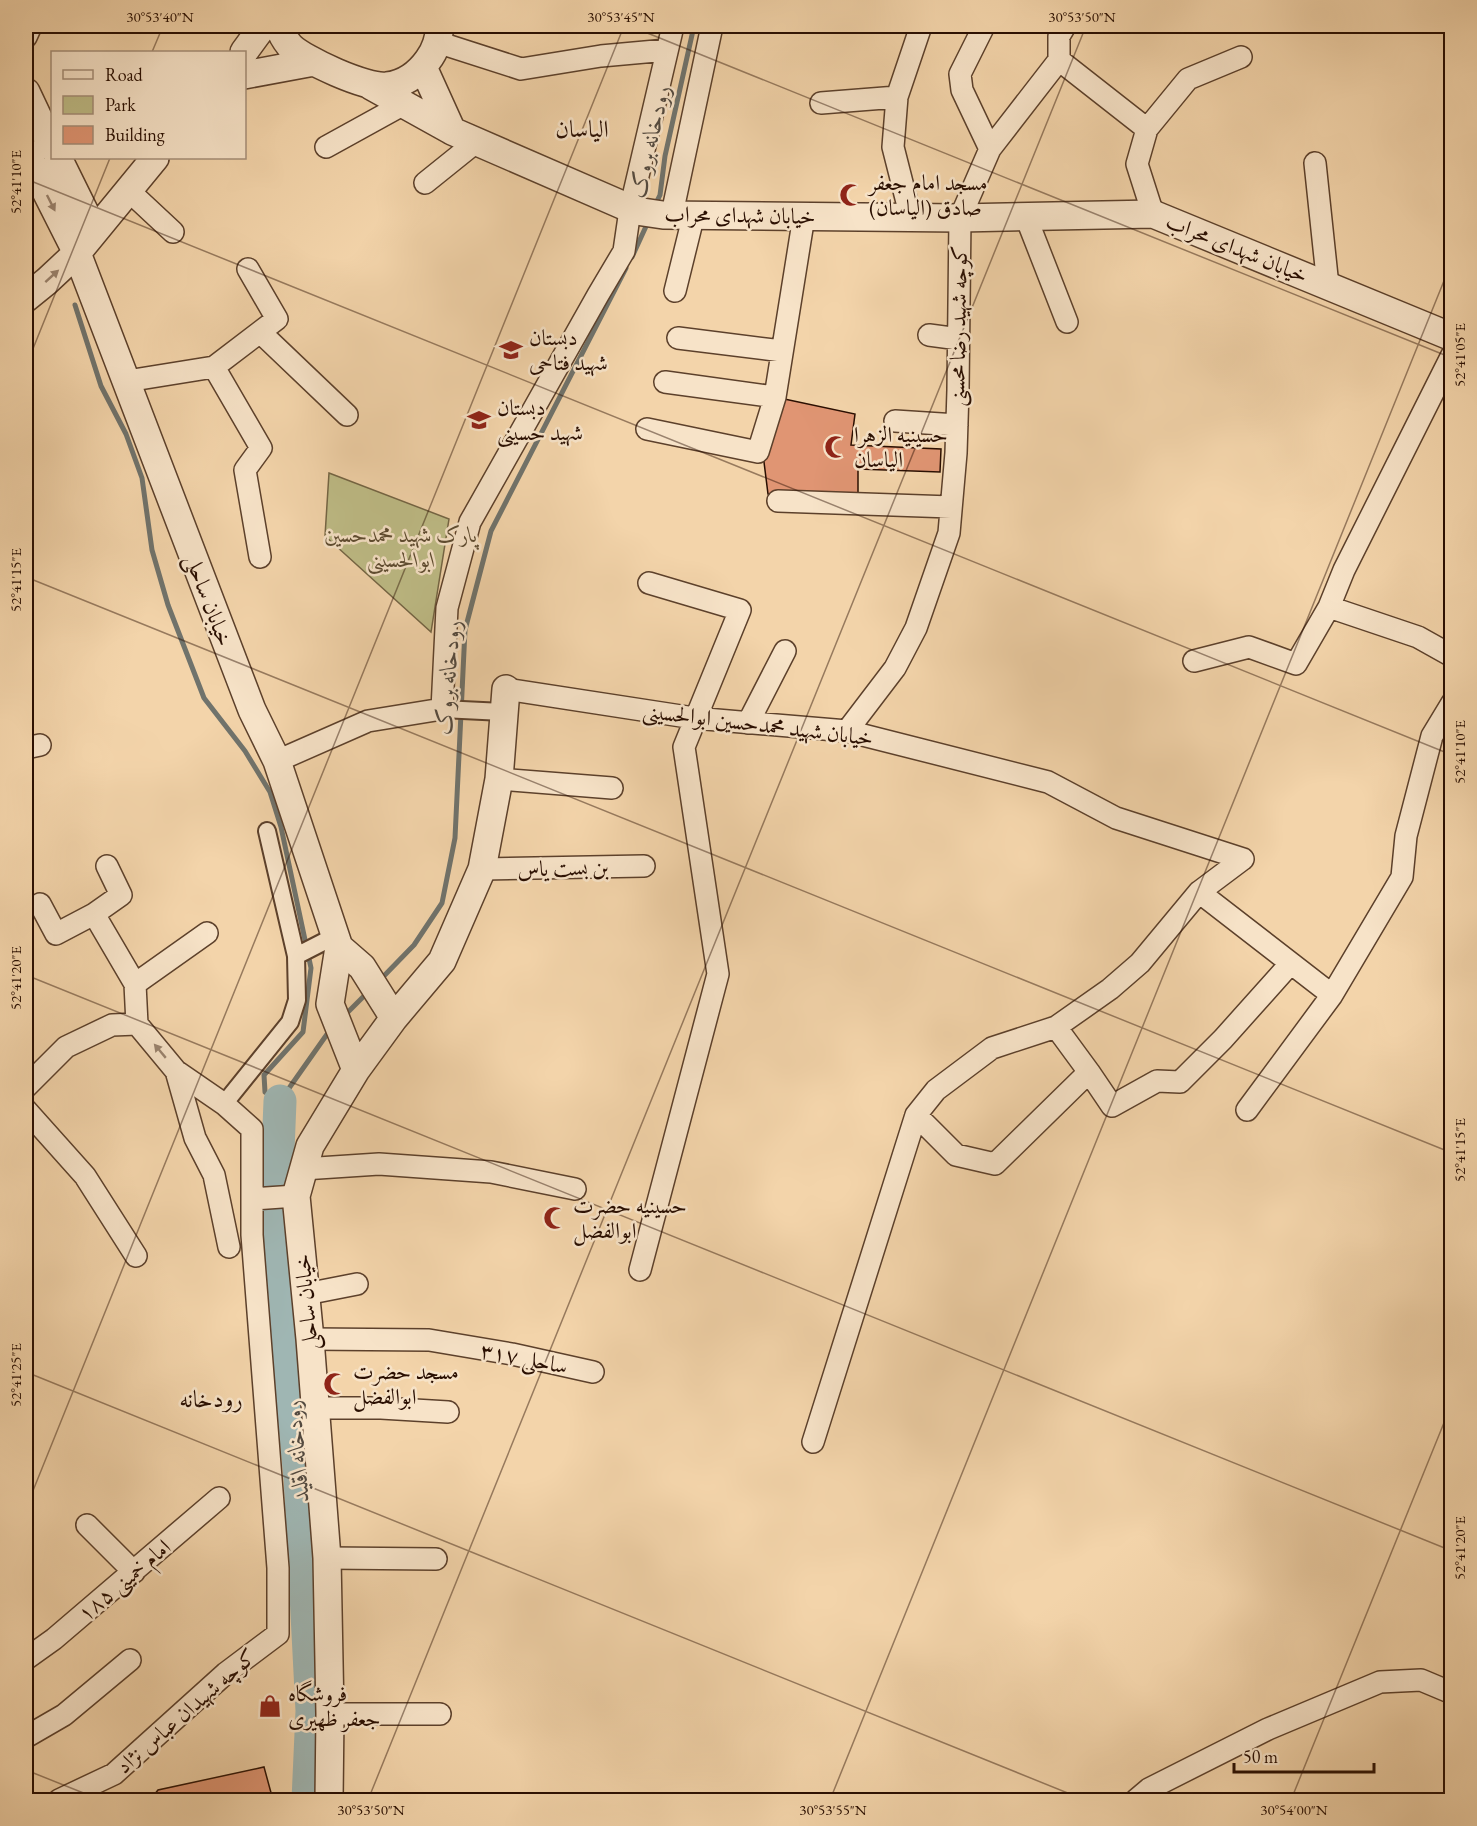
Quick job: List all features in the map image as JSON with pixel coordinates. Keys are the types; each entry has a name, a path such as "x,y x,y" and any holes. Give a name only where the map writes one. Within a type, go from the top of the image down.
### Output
{"street":[{"path":"26,37 31,26"},
{"path":"245,51 263,26"},
{"name":"خیابان شهدای محراب","path":"279,26 290,46 314,62 371,86 464,137 633,210 676,214 911,218 1153,214 1452,337"},
{"path":"442,709 447,608 470,522 624,251 673,26"},
{"path":"675,291 676,214 697,90 712,26"},
{"path":"911,218 892,147 897,98 921,26"},
{"path":"984,26 960,74 962,90 990,149"},
{"path":"960,218 990,149 1059,60 1059,36 1065,26"},
{"path":"371,86 400,83 413,77 432,56 438,34 521,69 601,56 667,50"},
{"path":"1153,214 1137,164 1147,129 1188,79 1241,57"},
{"path":"1059,60 1147,129"},
{"path":"246,75 314,62"},
{"path":"423,67 464,137 424,183"},
{"path":"26,92 51,145"},
{"path":"822,103 897,98"},
{"path":"326,147 404,105"},
{"name":"خیابان ساحلی","path":"26,152 77,253 248,701 277,761 337,941 330,1004 356,1070"},
{"path":"58,159 94,231"},
{"path":"26,298 77,253 128,190 148,160"},
{"path":"1315,163 1328,286"},
{"path":"128,190 173,232"},
{"path":"647,429 758,452 775,398 804,216"},
{"path":"1026,217 1067,322"},
{"name":"کوچه شهید رضا محسنی","path":"848,731 895,668 916,628 949,533 957,425 960,218"},
{"path":"127,381 214,367 277,319 248,269"},
{"path":"260,332 347,415"},
{"path":"929,335 959,339"},
{"path":"678,338 782,351"},
{"path":"1194,661 1250,647 1296,664 1329,607 1344,570 1452,355"},
{"path":"214,367 261,448 245,470 260,557"},
{"path":"665,382 775,398"},
{"path":"895,421 957,425"},
{"path":"778,501 951,507"},
{"path":"640,1270 718,974 684,747 694,718 741,610 649,583"},
{"path":"1329,607 1418,637 1452,656"},
{"path":"748,723 785,651"},
{"path":"277,761 368,721 504,700"},
{"name":"خیابان ساحلی","path":"329,1800 327,1558 306,1294 289,1196 303,1169 310,1146 389,1010 442,961 482,869 499,779 504,700"},
{"name":"خیابان شهید محمدحسین ابوالحسینی","path":"504,700 848,731 1048,782 1116,818 1243,859 1199,892"},
{"path":"1247,1110 1332,995 1402,877 1406,836 1432,736 1452,703"},
{"path":"499,779 612,788"},
{"path":"224,1104 290,1022 297,1000 296,956 267,831"},
{"path":"40,904 56,934 94,914 121,896 106,866"},
{"name":"بن بست یاس","path":"482,869 644,866"},
{"path":"813,1443 916,1115 936,1090 992,1048 1056,1027 1110,989 1140,963 1199,892 1332,995"},
{"path":"94,914 135,984 137,1024 176,1071 224,1104 252,1129 255,1198 289,1196"},
{"path":"135,984 207,933"},
{"path":"296,956 337,941 362,967 389,1010"},
{"path":"1056,1027 1112,1106 1158,1081 1180,1082 1290,964"},
{"path":"26,1087 66,1047 112,1025 137,1024"},
{"path":"176,1071 195,1138 214,1175 229,1247"},
{"path":"916,1115 956,1155 995,1164 1089,1072"},
{"path":"26,1110 85,1176 136,1256"},
{"path":"303,1169 379,1164 490,1172 575,1188"},
{"name":"کوچه شهیدان عباس نژاد","path":"59,1800 114,1774 226,1673 278,1634 278,1568 252,1235 255,1198"},
{"path":"306,1294 357,1284"},
{"name":"ساحلی ۳۱۷","path":"310,1339 429,1340 512,1354 593,1372"},
{"path":"315,1408 381,1408 448,1412"},
{"name":"امام خمینی ۱۸۵","path":"26,1659 54,1639 219,1498"},
{"path":"87,1525 134,1572"},
{"path":"327,1558 436,1559"},
{"path":"26,1737 64,1715 130,1660"},
{"path":"1136,1800 1149,1790 1268,1729 1380,1682 1421,1680 1452,1693"},
{"path":"330,1714 440,1714"}],"green space":[{"name":"پارک شهید محمدحسین ابوالحسینی","path":"329,473 449,519 431,632 325,536"}],"building":[{"name":"حسینیه الزهرا الیاسان","path":"775,397 855,414 851,445 941,449 940,472 858,469 858,496 768,494 764,462"},
{"path":"264,1767 273,1800 150,1800 158,1790"}],"waterway":[{"name":"رودخانه بروک","path":"655,205 660,195 665,156 694,26"},
{"path":"26,126 36,146"},
{"name":"رودخانه بروک","path":"632,257 648,222"},
{"name":"رودخانه بروک","path":"379,981 414,945 442,903 455,838 465,630 491,531 626,268"},
{"path":"75,305 101,386 126,434 142,478 152,550 168,605 204,698 245,751 270,792 281,827 311,968 303,1032 264,1075 265,1092 280,1101 330,1030"},
{"name":"رودخانه بروک","path":"343,1017 368,992"},
{"name":"رودخانه اقلید","path":"280,1101 275,1226 300,1478 312,1711 308,1800"}],"place":[{"name":"مسجد امام جعفر صادق (الیاسان)","path":"851,195"},
{"name":"دبستان شهید فتاحی","path":"511,350"},
{"name":"دبستان شهید حسینی","path":"479,420"},
{"name":"حسینیه الزهرا الیاسان","path":"836,447"},
{"name":"حسینیه حضرت ابوالفضل","path":"555,1218"},
{"name":"مسجد حضرت ابوالفضل","path":"335,1384"},
{"name":"فروشگاه جعفر ظهیری","path":"270,1706"}],"district":[{"name":"الیاسان","path":"582,128"},
{"name":"رودخانه","path":"211,1398"}]}
